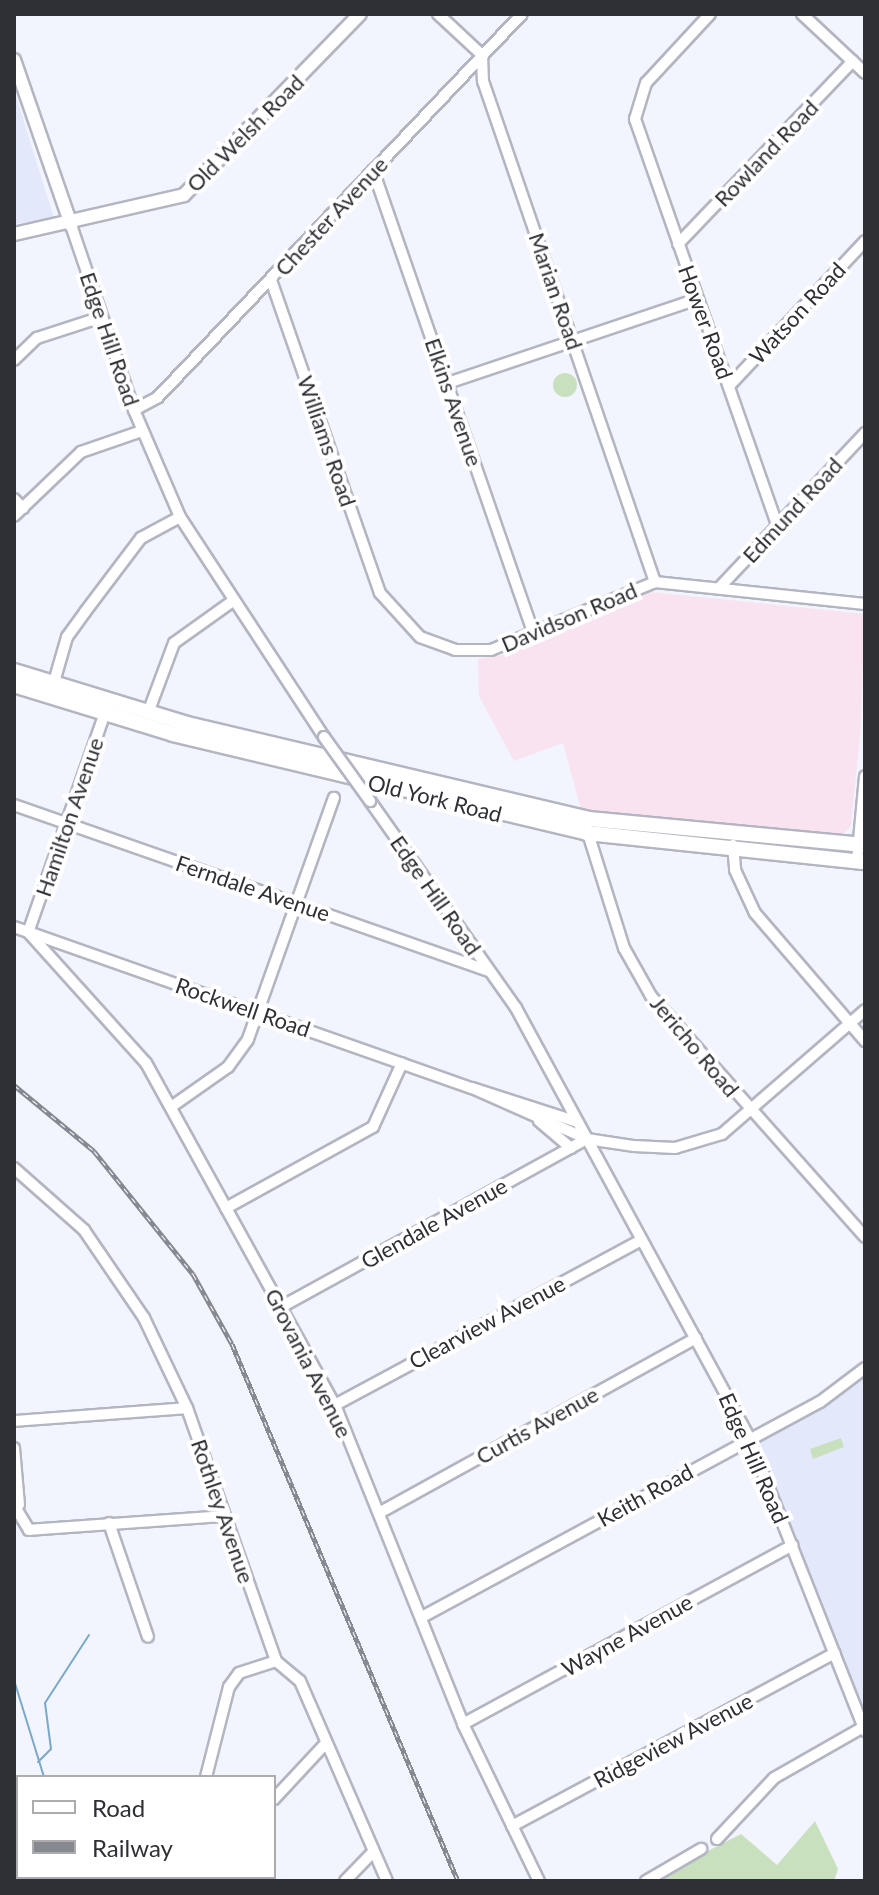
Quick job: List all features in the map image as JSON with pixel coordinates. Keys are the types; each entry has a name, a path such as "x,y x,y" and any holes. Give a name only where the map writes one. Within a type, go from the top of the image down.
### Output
{"highway":[{"name":"Old York Road","path":"14,671 52,690 107,708 588,826 733,849 861,862"},
{"name":"Old York Road","path":"14,685 52,690"},
{"name":"Old York Road","path":"107,708 148,713 588,826 734,833 862,845"}],"main road":[{"name":"Old Welsh Road","path":"14,234 71,225 184,195 360,14"},
{"name":"Edge Hill Road","path":"14,60 71,225"}],"street":[{"path":"438,14 482,55"},
{"name":"Chester Avenue","path":"134,410 158,397 522,14"},
{"name":"Hower Road","path":"710,14 646,83 635,119 777,525"},
{"path":"802,14 865,73"},
{"name":"Marian Road","path":"482,55 483,81 655,582"},
{"name":"Rowland Road","path":"678,244 853,61"},
{"name":"Elkins Avenue","path":"373,170 534,634"},
{"name":"Edge Hill Road","path":"71,225 134,410 180,517 230,603 491,972 578,1122 749,1438 864,1727"},
{"name":"Watson Road","path":"729,386 865,241"},
{"name":"Williams Road","path":"271,280 385,602"},
{"path":"448,383 697,299"},
{"path":"14,360 37,338 102,317"},
{"path":"14,499 18,512 81,452 142,431"},
{"name":"Edmund Road","path":"719,588 865,433"},
{"path":"52,690 67,637 106,584 141,538 180,517"},
{"name":"Davidson Road","path":"385,602 420,637 455,650 491,650 655,582 865,604"},
{"path":"148,713 174,643 230,603"},
{"name":"Hamilton Avenue","path":"28,932 107,708"},
{"path":"861,862 865,776"},
{"path":"171,1107 228,1067 257,1012 334,798"},
{"name":"Ferndale Avenue","path":"14,805 491,972"},
{"name":"Jericho Road","path":"588,826 624,948 651,996 752,1114 865,1237"},
{"path":"734,833 733,849 755,913 865,1041"},
{"name":"Rockwell Road","path":"14,927 472,1088 578,1122"},
{"name":"Grovania Avenue","path":"28,932 128,1040 171,1107 335,1405 463,1724 539,1881"},
{"name":"Rockwell Road","path":"472,1088 587,1139 675,1148 722,1134 752,1114 865,1010"},
{"path":"226,1208 373,1127 402,1063"},
{"name":"Rockwell Road","path":"530,1114 571,1148"},
{"name":"Glendale Avenue","path":"281,1307 587,1139"},
{"name":"Rothley Avenue","path":"14,1168 111,1263 187,1408 276,1661 300,1681 387,1881"},
{"name":"Clearview Avenue","path":"335,1405 641,1240"},
{"name":"Curtis Avenue","path":"379,1513 696,1338"},
{"name":"Keith Road","path":"422,1617 820,1402 865,1368"},
{"path":"14,1421 187,1408"},
{"path":"14,1448 16,1505 24,1529 224,1516"},
{"path":"109,1523 148,1637"},
{"name":"Wayne Avenue","path":"463,1724 792,1545"},
{"name":"Ridgeview Avenue","path":"512,1826 834,1653"},
{"path":"207,1775 229,1687 239,1673 276,1661"},
{"path":"717,1839 774,1778 864,1727"},
{"path":"276,1797 326,1743"},
{"path":"646,1881 701,1849"},
{"path":"345,1881 373,1852"}],"shaded area":[{"path":"14,90 54,218 14,224"},
{"path":"651,592 865,614 860,736 851,826 843,834 581,810 563,743 514,761 479,696 478,659 509,654"},
{"path":"865,1373 865,1712 757,1441"}],"green space":[{"path":"565,373 573,377 577,385 573,393 565,397 557,393 553,385 557,377"},
{"path":"841,1438 844,1447 813,1459 810,1449"},
{"path":"815,1821 838,1869 834,1881 662,1881 661,1875 741,1834 777,1865"}],"waterway":[{"path":"38,1762 51,1749 45,1703 89,1635"},
{"path":"14,1680 43,1775"}],"railway":[{"path":"14,1085 94,1151 193,1274 232,1344 458,1881"}]}
